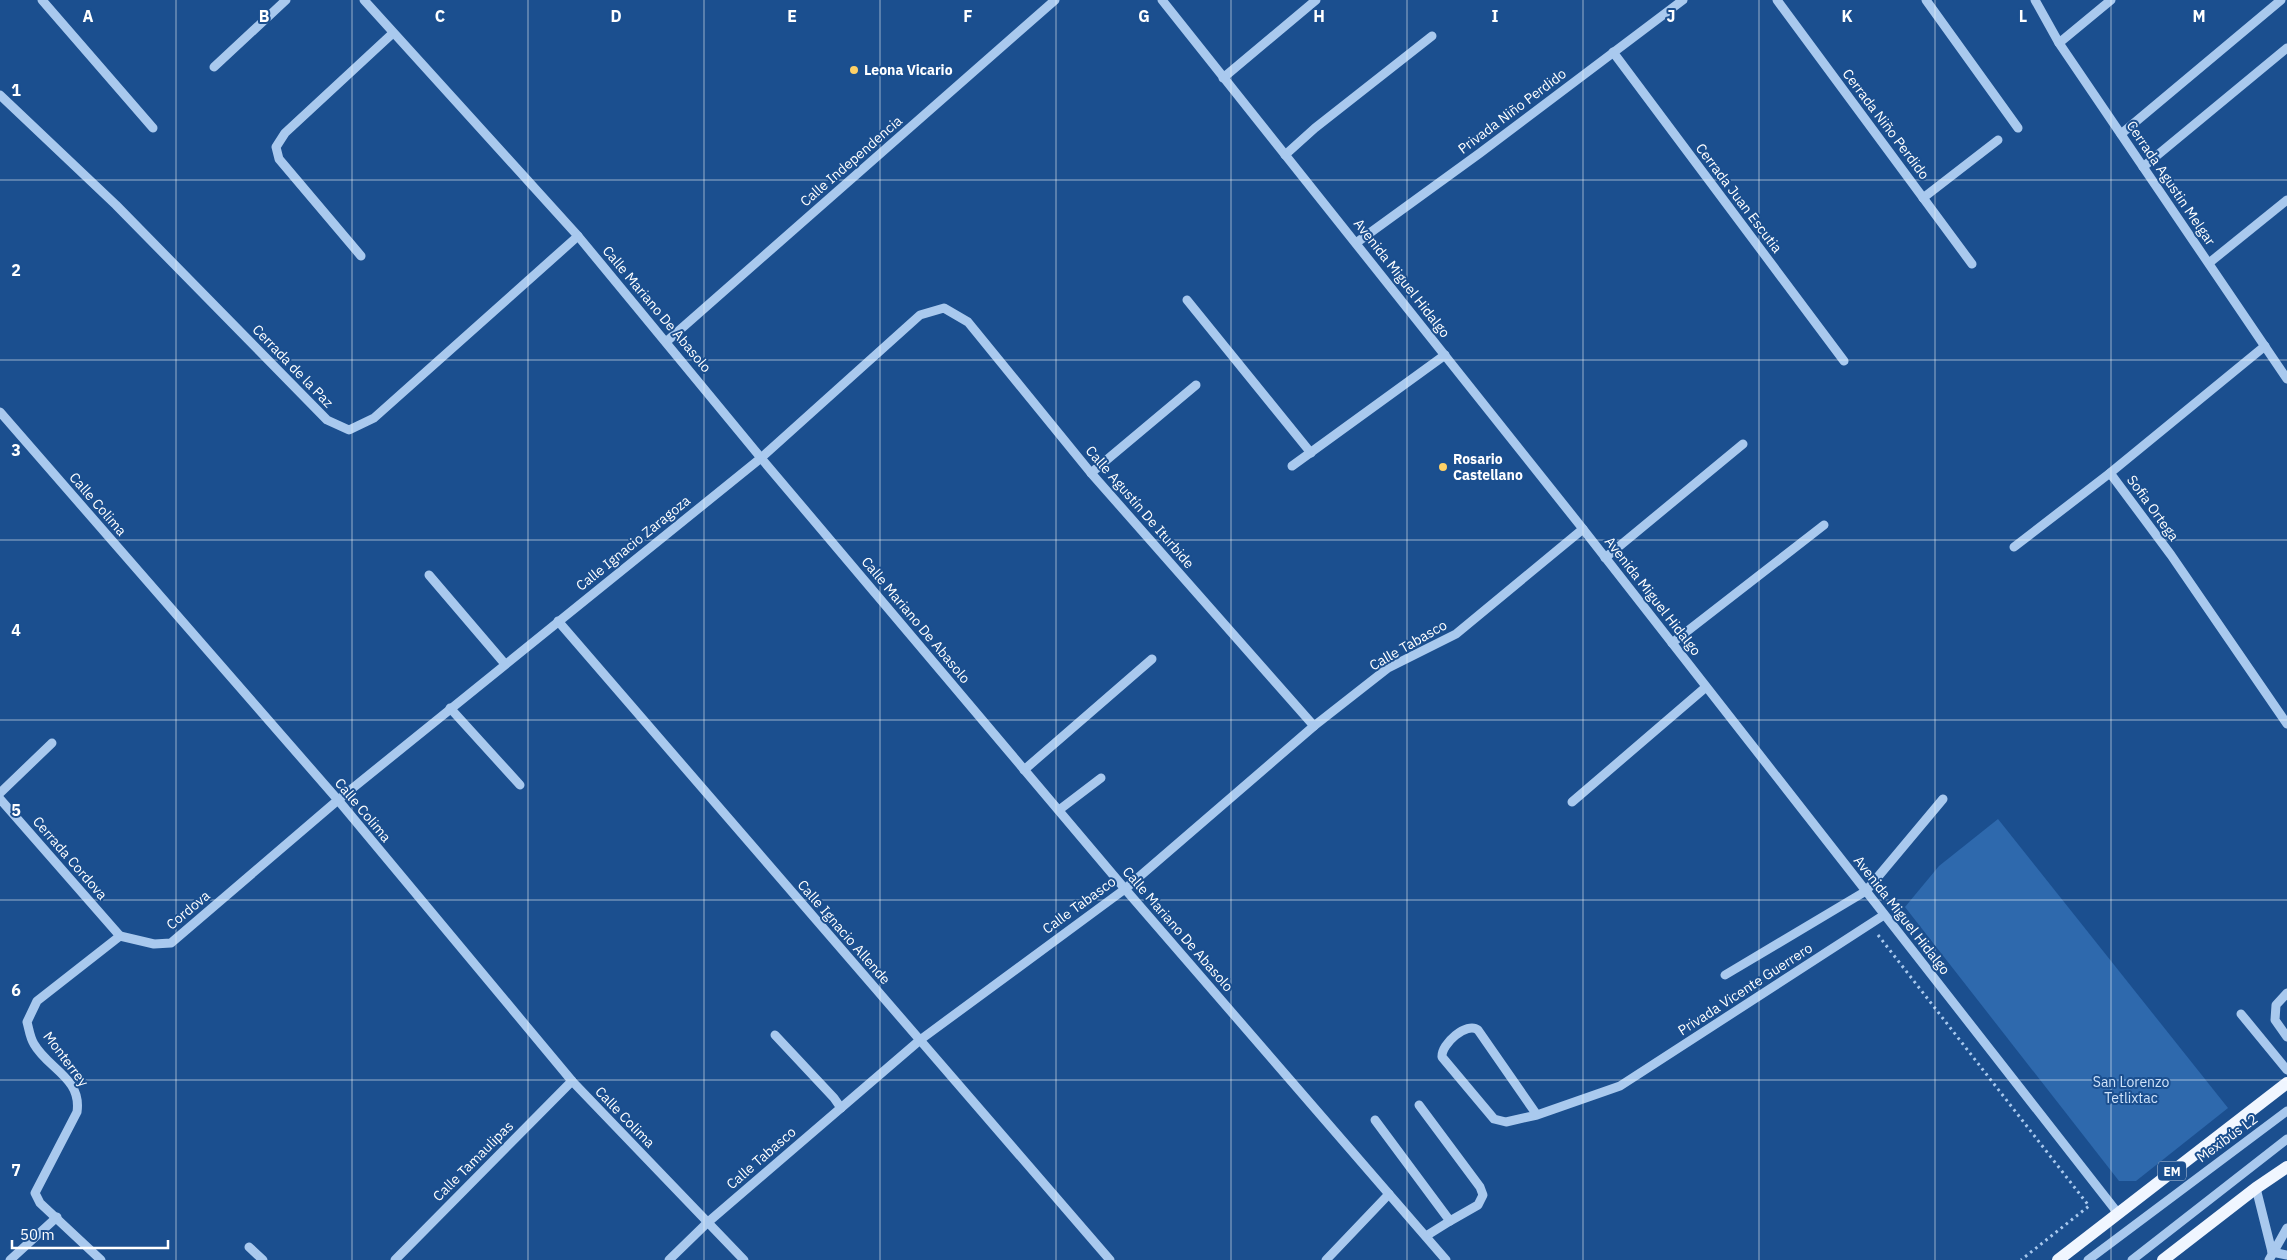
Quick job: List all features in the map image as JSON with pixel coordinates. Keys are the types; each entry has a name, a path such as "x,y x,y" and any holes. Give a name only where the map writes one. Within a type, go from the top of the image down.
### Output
{"main road":[{"name":"EM","path":"2058,1260 2287,1083"},
{"path":"2163,1260 2256,1188 2287,1167"}],"street":[{"path":"42,0 153,128"},
{"path":"214,67 286,0"},
{"name":"Calle Mariano De Abasolo","path":"364,0 578,236 761,458 1024,770 1446,1260"},
{"name":"Calle Independencia","path":"666,342 1055,0"},
{"name":"Avenida Miguel Hidalgo","path":"1162,0 1583,529 2118,1212"},
{"path":"1223,78 1316,0"},
{"name":"Privada Niño Perdido","path":"1356,242 1480,153 1683,0"},
{"name":"Cerrada Niño Perdido","path":"1777,0 1972,264"},
{"path":"1926,0 2018,128"},
{"name":"Cerrada Agustin Melgar","path":"2035,0 2059,43 2287,379"},
{"path":"2059,43 2111,0"},
{"path":"2121,134 2281,0"},
{"path":"361,256 279,159 276,147 285,133 393,33"},
{"path":"1286,155 1315,128 1432,36"},
{"path":"2143,167 2287,48"},
{"name":"Cerrada Juan Escutia","path":"1613,52 1844,361"},
{"name":"Cerrada de la Paz","path":"0,95 116,205 327,420 349,430 374,418 578,236"},
{"path":"1923,198 1998,140"},
{"path":"2209,263 2287,200"},
{"path":"1188,300 1311,453"},
{"name":"Calle Ignacio Zaragoza","path":"338,800 761,458 920,315 944,308"},
{"name":"Calle Agustín De Iturbide","path":"944,308 968,322 1091,473 1314,726"},
{"name":"Sofia Ortega","path":"2265,346 2110,473 2170,555 2287,724"},
{"path":"1292,466 1445,355"},
{"path":"1091,473 1196,385"},
{"name":"Calle Colima","path":"0,412 338,800 572,1081 744,1260"},
{"path":"1605,558 1743,444"},
{"path":"2014,546 2110,473"},
{"path":"1672,643 1824,525"},
{"name":"Calle Tabasco","path":"669,1260 707,1223 920,1040 1125,889 1314,726 1388,668 1456,634 1583,529"},
{"path":"429,575 504,664"},
{"name":"Calle Ignacio Allende","path":"558,621 1110,1260"},
{"path":"1024,770 1152,659"},
{"path":"1572,802 1706,687"},
{"path":"450,708 520,785"},
{"path":"0,793 52,743"},
{"path":"1059,810 1101,778"},
{"name":"Cerrada Cordova","path":"0,799 120,936"},
{"name":"Cordova","path":"120,936 154,944 171,943 338,800"},
{"path":"1724,975 1866,892 1943,800"},
{"name":"Privada Vicente Guerrero","path":"1537,1115 1474,1026 1468,1026 1444,1046 1442,1057 1494,1119 1506,1122 1537,1115 1620,1086 1884,915"},
{"name":"Monterrey","path":"57,1217 40,1203 35,1193 77,1112 79,1099 72,1086 34,1044 27,1022 37,1001 120,936"},
{"path":"2287,993 2276,1005 2275,1020 2287,1037"},
{"path":"2241,1014 2287,1070"},
{"path":"775,1035 834,1098 841,1108"},
{"name":"Calle Tamaulipas","path":"395,1260 572,1081"},
{"path":"1419,1105 1480,1187 1483,1195 1478,1204 1426,1236"},
{"name":"Mexibús L2","path":"2088,1260 2287,1111"},
{"path":"1375,1120 1450,1221"},
{"path":"2132,1260 2287,1139"},
{"path":"2256,1188 2271,1256"},
{"path":"1326,1260 1389,1194"},
{"path":"10,1260 57,1217 101,1260"},
{"path":"2271,1256 2287,1228"},
{"path":"248,1247 263,1260"},
{"path":"2271,1256 2287,1255"}],"path":[{"path":"1869,924 2088,1206 2021,1260"}],"green space":[{"name":"San Lorenzo Tetlixtac","path":"1998,819 2228,1108 2136,1181 2119,1181 1905,907 1939,866"}],"place":[{"name":"Leona Vicario","path":"854,70"},
{"name":"Rosario Castellano","path":"1443,467"}]}
